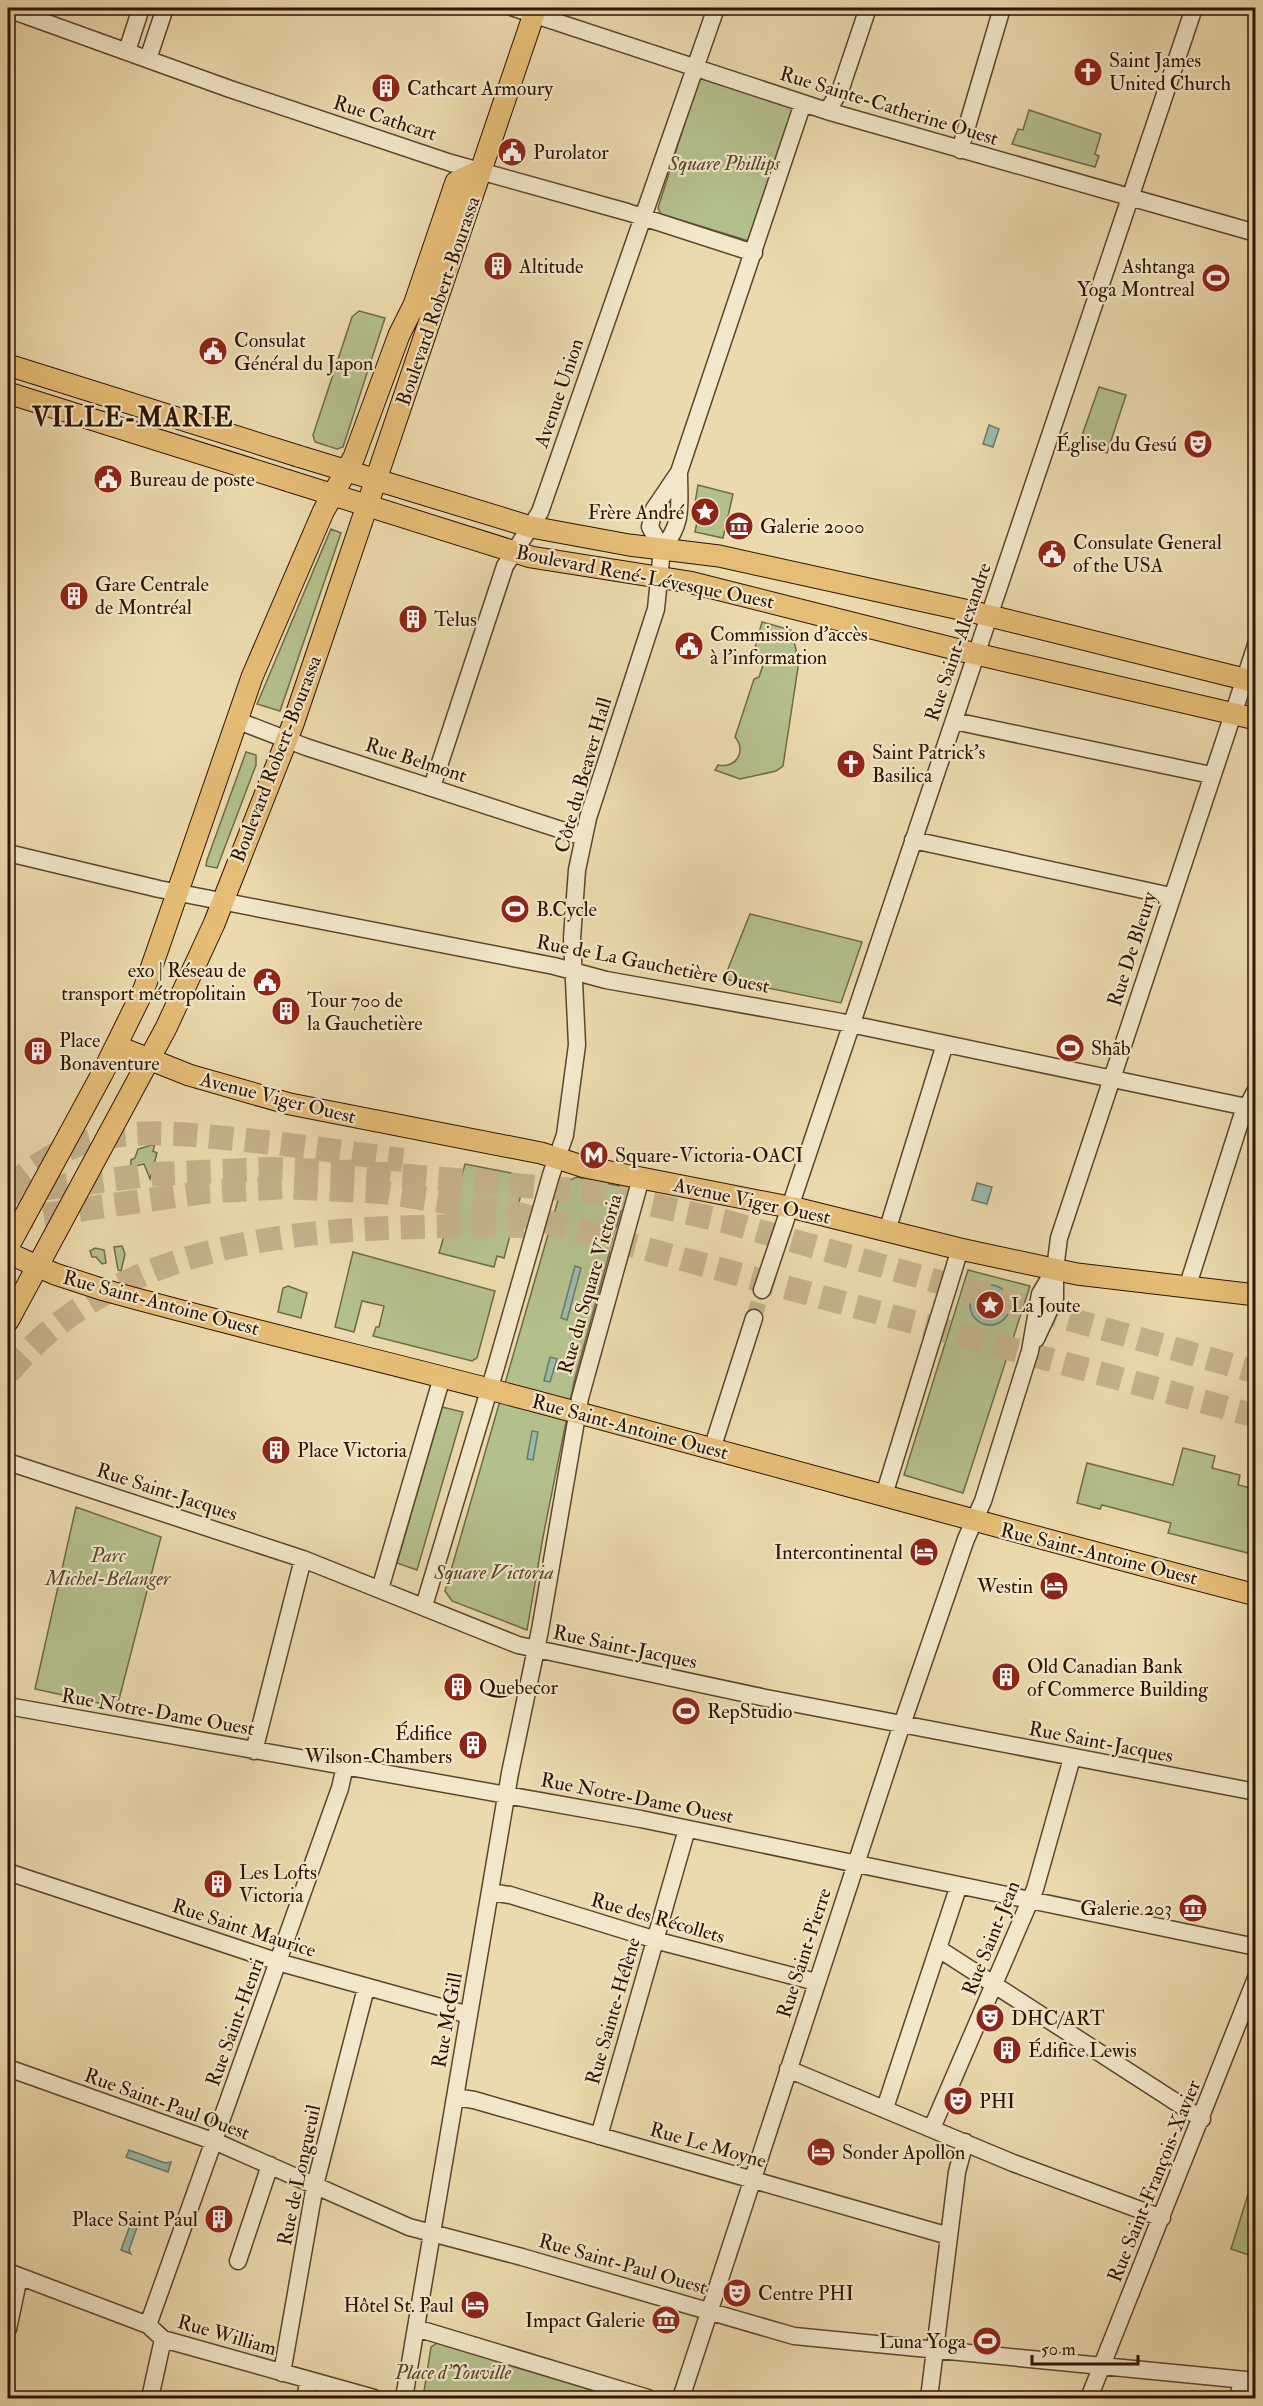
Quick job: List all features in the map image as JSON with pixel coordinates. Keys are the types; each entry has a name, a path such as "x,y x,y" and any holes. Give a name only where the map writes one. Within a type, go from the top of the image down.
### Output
{"main road":[{"name":"Boulevard Robert-Bourassa","path":"8,1321 188,983 287,739 481,170 528,10"},
{"name":"Boulevard Robert-Bourassa","path":"8,1247 116,1046 144,989 236,720 259,660 332,495 354,457 399,335 414,305 456,182 481,170"},
{"name":"Boulevard René-Lévesque Ouest","path":"8,365 531,527 719,556 988,616 1250,681"},
{"name":"Boulevard René-Lévesque Ouest","path":"8,393 515,552 550,561 660,578 813,612 976,654 1256,719"},
{"name":"Avenue Viger Ouest","path":"116,1046 208,1082 271,1100 542,1153 558,1159 790,1208 960,1249 1056,1260 1188,1288 1256,1295"},
{"name":"Rue Saint-Antoine Ouest","path":"8,1253 74,1281 123,1296 489,1389 884,1495 973,1522 1256,1595"}],"street":[{"path":"127,51 141,8"},
{"path":"148,59 165,8"},
{"name":"Avenue Union","path":"432,787 505,566 540,512 697,68 716,8"},
{"path":"827,111 840,91 868,8"},
{"path":"960,150 1002,8"},
{"name":"Rue Saint-Alexandre","path":"762,1290 1194,8"},
{"name":"Rue Cathcart","path":"8,9 451,163 643,218 754,253"},
{"name":"Rue Sainte-Catherine Ouest","path":"528,10 827,111 1256,233"},
{"path":"679,472 679,510 676,532 662,549 650,527 654,509 679,472 803,103"},
{"name":"Côte du Beaver Hall","path":"558,1159 566,1135 575,1063 573,897 583,837 656,609 662,549"},
{"name":"Rue De Bleury","path":"1030,1351 1036,1309 1056,1260 1112,1077 1211,775 1232,714 1250,681 1256,645"},
{"name":"Rue Belmont","path":"236,720 583,837"},
{"path":"954,721 1211,775"},
{"path":"913,840 1171,896"},
{"name":"Rue de La Gauchetière Ouest","path":"8,853 178,892 574,971 606,980 852,1024 1251,1108"},
{"path":"886,1231 945,1044"},
{"path":"1188,1288 1209,1216 1256,1090"},
{"path":"424,1606 558,1159"},
{"name":"Rue du Square Victoria","path":"536,1649 577,1414 641,1178"},
{"path":"884,1495 960,1249"},
{"path":"712,1449 754,1318"},
{"name":"Rue Saint-Pierre","path":"681,2398 855,1864 973,1522 983,1501 1030,1351"},
{"path":"380,1589 442,1377"},
{"name":"Rue Saint-Jacques","path":"8,1461 303,1559 518,1645 1072,1758 1256,1792"},
{"path":"254,1751 303,1559"},
{"name":"Rue McGill","path":"404,2398 507,1795 536,1649"},
{"name":"Rue Notre-Dame Ouest","path":"8,1706 687,1829 1256,1947"},
{"name":"Rue Saint-Jean","path":"932,2128 1030,1900 1072,1758"},
{"name":"Rue Saint-Henri","path":"148,2325 340,1788 345,1766"},
{"name":"Rue Sainte-Hélène","path":"599,2136 687,1829"},
{"name":"Rue Saint Maurice","path":"8,1872 278,1962 469,2015"},
{"path":"885,2108 959,1885"},
{"name":"Rue des Récollets","path":"490,1892 510,1895 656,1939 816,1982"},
{"path":"939,1949 1202,2119"},
{"name":"Rue Saint-François-Xavier","path":"1089,2398 1202,2119 1256,1978"},
{"name":"Rue de Longueuil","path":"282,2373 315,2185 366,1988"},
{"name":"Rue Saint-Paul Ouest","path":"8,2068 213,2142 409,2227 794,2336 1248,2381"},
{"path":"788,2069 965,2142 1162,2218"},
{"name":"Rue Le Moyne","path":"455,2097 949,2236"},
{"path":"929,2398 949,2236 961,2151 965,2142"},
{"path":"238,2261 270,2165"},
{"path":"8,2329 14,2275"},
{"name":"Rue William","path":"14,2275 148,2325 163,2339 374,2398"},
{"path":"416,2328 648,2398"},
{"path":"150,2398 163,2339"},
{"path":"305,2398 309,2380"},
{"path":"1239,2398 1248,2381"}],"green space":[{"name":"Square Phillips","path":"699,78 790,106 793,110 749,241 661,214 658,208"},
{"path":"1029,110 1101,134 1095,154 1099,156 1095,167 1012,144 1018,129 1023,130"},
{"path":"359,311 385,318 343,447 337,449 315,442 313,435 352,317"},
{"path":"1099,387 1126,395 1107,453 1079,444"},
{"path":"698,485 733,494 723,538 695,532 698,517 693,515"},
{"path":"331,529 341,533 280,711 257,704"},
{"path":"762,622 791,630 799,661 783,766 776,771 740,779 715,770 718,765 724,766 734,762 740,753 735,737 754,679 759,677 763,665 755,648"},
{"path":"246,752 256,755 256,765 217,868 206,866 207,860"},
{"path":"750,914 862,942 841,1003 724,979"},
{"path":"155,1144 153,1151 157,1153 150,1179 144,1164 135,1166 136,1178 130,1183 131,1160 135,1158 138,1149"},
{"path":"465,1164 526,1176 504,1258 497,1256 494,1267 439,1253"},
{"name":"Square Victoria","path":"577,1177 619,1186 624,1190 625,1196 574,1382 527,1630 452,1601 445,1591 563,1183"},
{"path":"122,1246 125,1254 121,1271 118,1270 114,1247"},
{"path":"95,1248 104,1250 106,1263 102,1264 96,1257 92,1257 90,1251"},
{"path":"353,1252 495,1291 477,1358 472,1361 373,1336 376,1327 379,1327 384,1306 362,1301 354,1332 335,1327"},
{"path":"968,1270 1030,1286 963,1493 904,1475"},
{"path":"288,1286 307,1293 301,1318 278,1312 283,1288"},
{"path":"442,1407 463,1412 417,1570 397,1563"},
{"path":"1183,1448 1215,1456 1212,1468 1240,1475 1238,1485 1255,1489 1248,1524 1255,1526 1248,1553 1168,1533 1171,1523 1102,1505 1100,1509 1077,1503 1087,1463 1173,1485"},
{"name":"Parc Michel-Bélanger","path":"76,1507 161,1537 117,1707 35,1689"},
{"path":"1255,2172 1256,2257 1231,2249"},
{"name":"Place d'Youville","path":"440,2341 624,2398 423,2398 431,2347"}],"shaded area":[{"path":"989,425 999,429 993,447 983,444"},
{"path":"977,1183 992,1187 987,1204 972,1200"},
{"path":"575,1266 581,1268 567,1320 561,1318"},
{"path":"990,1285 1004,1291 1010,1305 1004,1319 990,1325 976,1319 970,1305 976,1291"},
{"path":"550,1357 557,1359 550,1382 544,1381"},
{"path":"532,1431 538,1432 533,1460 527,1459"},
{"path":"129,2150 165,2163 171,2162 168,2172 126,2157"},
{"path":"133,2217 140,2219 129,2250 131,2254 121,2250"}],"tunnel":[{"path":"8,1189 34,1168 60,1152 87,1142 143,1133 256,1141 403,1160"},
{"path":"8,1193 155,1174 270,1169 362,1172 596,1192 724,1221 1256,1372"},
{"path":"8,1220 204,1192 285,1187 383,1192 511,1212 1256,1416"},
{"path":"8,1373 59,1324 116,1287 179,1261 246,1244 316,1233 386,1228 524,1226"},
{"path":"754,1318 762,1290"}],"place":[{"name":"Saint James United Church","path":"1088,72"},
{"name":"Cathcart Armoury","path":"386,88"},
{"name":"Purolator","path":"512,152"},
{"name":"Altitude","path":"498,266"},
{"name":"Ashtanga Yoga Montreal","path":"1216,278"},
{"name":"Consulat Général du Japon","path":"213,351"},
{"name":"Église du Gesú","path":"1198,444"},
{"name":"Bureau de poste","path":"108,479"},
{"name":"Frère André","path":"705,512"},
{"name":"Galerie 2000","path":"739,526"},
{"name":"Consulate General of the USA","path":"1052,554"},
{"name":"Gare Centrale de Montréal","path":"74,596"},
{"name":"Telus","path":"413,619"},
{"name":"Commission d'accès à l'information","path":"689,646"},
{"name":"Saint Patrick's Basilica","path":"851,764"},
{"name":"B.Cycle","path":"515,909"},
{"name":"exo | Réseau de transport métropolitain","path":"267,982"},
{"name":"Tour 700 de la Gauchetière","path":"286,1011"},
{"name":"Shãb","path":"1070,1048"},
{"name":"Place Bonaventure","path":"38,1051"},
{"name":"Square-Victoria-OACI","path":"594,1155"},
{"name":"La Joute","path":"990,1305"},
{"name":"Place Victoria","path":"276,1450"},
{"name":"Intercontinental","path":"924,1552"},
{"name":"Westin","path":"1054,1586"},
{"name":"Old Canadian Bank of Commerce Building","path":"1006,1677"},
{"name":"Quebecor","path":"458,1687"},
{"name":"RepStudio","path":"686,1711"},
{"name":"Édifice Wilson-Chambers","path":"473,1745"},
{"name":"Les Lofts Victoria","path":"218,1884"},
{"name":"Galerie 203","path":"1193,1908"},
{"name":"DHC/ART","path":"990,2018"},
{"name":"Édifice Lewis","path":"1007,2050"},
{"name":"PHI","path":"958,2101"},
{"name":"Sonder Apollon","path":"821,2152"},
{"name":"Place Saint Paul","path":"219,2219"},
{"name":"Centre PHI","path":"737,2293"},
{"name":"Hôtel St. Paul","path":"475,2305"},
{"name":"Impact Galerie","path":"666,2320"},
{"name":"Luna Yoga","path":"987,2341"}],"district":[{"name":"VILLE-MARIE","path":"133,418"}]}
